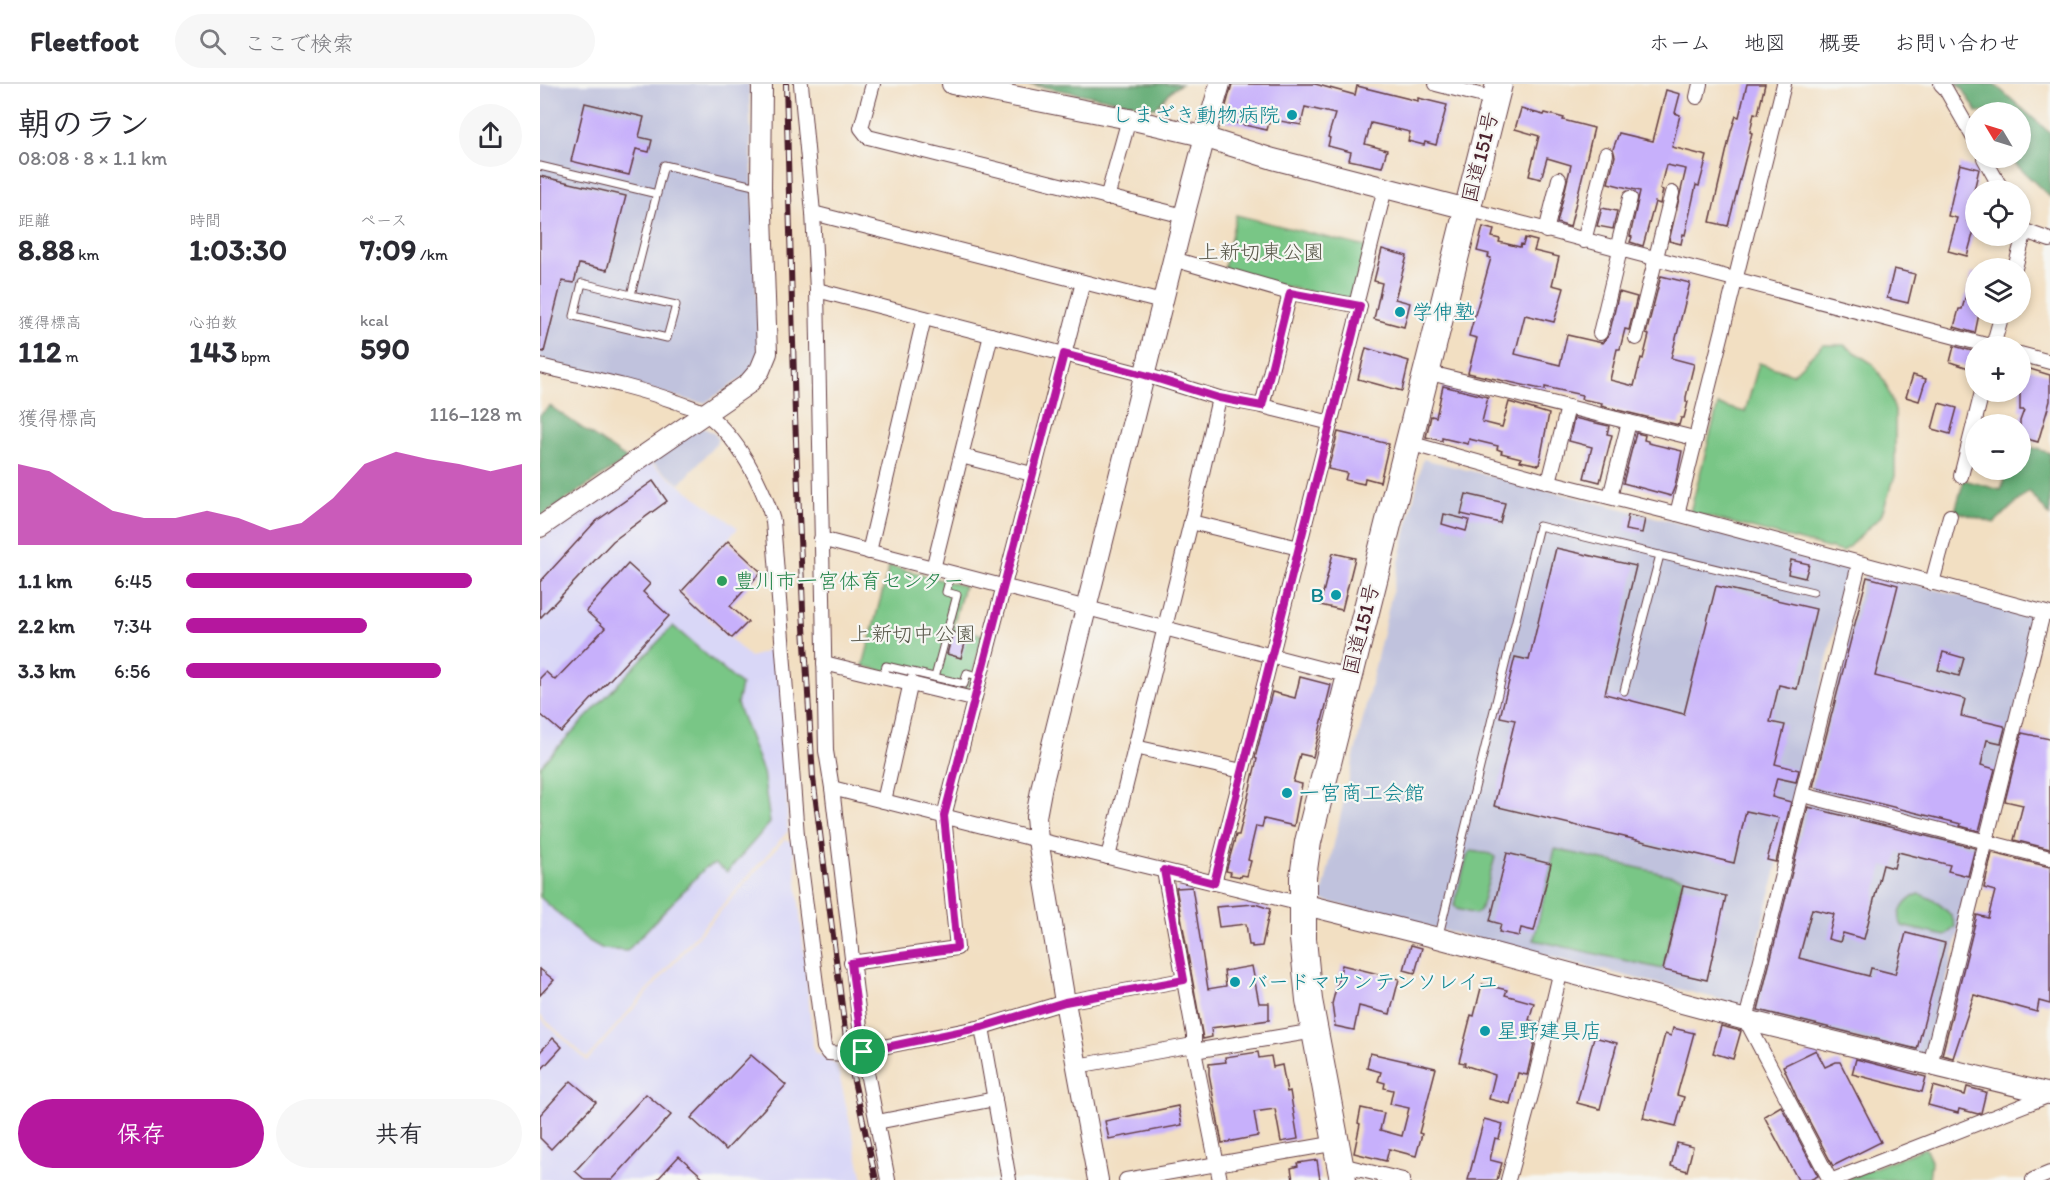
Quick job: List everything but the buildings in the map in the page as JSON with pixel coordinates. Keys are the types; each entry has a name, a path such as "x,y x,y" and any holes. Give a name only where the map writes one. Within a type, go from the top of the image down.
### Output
{"highway":[{"name":"国道151号","path":"1340,1163 1309,1000 1304,950 1302,904 1308,842 1497,91"}],"street":[{"path":"540,527 705,412 754,377 760,370 767,353 761,188 762,84"},
{"path":"801,84 813,213 817,291 826,751 863,1052 888,1180"},
{"path":"873,84 861,128 868,137 1184,216"},
{"path":"952,84 1129,119 1204,137 1273,159 1965,339"},
{"path":"1098,1180 1065,1002 1036,817 1162,302 1204,137 1220,84"},
{"path":"1436,84 1497,91"},
{"path":"1677,514 1694,438 1784,84"},
{"path":"1941,84 1965,123"},
{"path":"1107,198 1129,119"},
{"path":"1584,241 1606,154"},
{"path":"1546,231 1559,179"},
{"path":"1358,297 1385,188"},
{"path":"1636,338 1672,193"},
{"path":"1600,333 1630,198"},
{"path":"813,213 1162,302"},
{"path":"2031,232 2050,240"},
{"path":"1173,259 1290,293 1360,306 1214,883"},
{"path":"851,963 957,948 944,816 1083,282"},
{"path":"817,291 1145,375 1219,398 1331,423"},
{"path":"1262,406 1290,293"},
{"path":"868,552 924,318"},
{"path":"933,569 991,335"},
{"path":"2031,357 2050,362"},
{"path":"540,366 648,392 705,412 724,430 759,482 773,521 797,835 824,1047 828,1053 838,1055 863,1052 982,1027 1065,1002 1184,980"},
{"path":"1426,372 1694,438"},
{"path":"1108,857 1191,522 1219,398"},
{"path":"1961,476 1980,402"},
{"path":"1549,482 1568,407"},
{"path":"1610,497 1629,422"},
{"path":"1409,443 2047,614 1930,1065"},
{"path":"961,456 1032,474"},
{"path":"1932,583 1950,516"},
{"path":"1191,522 1299,548"},
{"path":"821,540 1349,676"},
{"path":"1859,564 1746,1020 1832,1180 2050,1095"},
{"path":"824,663 973,699"},
{"path":"884,801 910,682"},
{"path":"1135,747 1242,771"},
{"path":"832,788 1438,938 1746,1020 2050,1095"},
{"path":"1803,795 2050,858"},
{"path":"1164,870 1194,1035 1194,1048 1220,1180"},
{"path":"1508,1180 1561,970"},
{"path":"982,1027 1009,1180"},
{"path":"1077,1066 1315,1031"},
{"path":"877,1122 995,1099"},
{"path":"1126,1180 1216,1163 1340,1163 1403,1180"},
{"path":"2033,1180 2050,1173"}],"lane":[{"path":"631,295 664,165 761,188"},
{"path":"540,166 657,194"},
{"path":"582,284 631,295 676,305 667,338 574,316 582,284"},
{"path":"1438,938 1539,526 1814,592"},
{"path":"1624,691 1660,555"},
{"path":"936,677 957,595 946,592 951,574"},
{"path":"883,677 886,666 964,684 967,674 980,677"}],"shaded area":[{"path":"540,84 749,84 759,356 748,374 705,403 540,360"},
{"path":"703,428 713,432 718,438 716,444 680,484 648,460 697,429"},
{"path":"1423,459 1850,566 1743,1005 1321,900"},
{"path":"647,461 738,528 680,592 750,657 763,653 781,640 788,831 587,1058 540,1015 540,540"},
{"path":"1869,573 2035,614 2039,619 1985,828 1977,832 1814,793 1811,787 1863,577"},
{"path":"1811,802 1976,844 1979,851 1927,1058 1753,1012 1805,807"},
{"path":"785,839 793,842 814,1052 837,1065 863,1180 540,1180 540,1018 587,1061"}],"green space":[{"path":"1027,84 1181,84 1173,89 1156,108"},
{"path":"1956,84 1994,84 2015,102 1971,102 1963,89"},
{"path":"2031,116 2050,133 2050,197 2020,168 2031,168"},
{"name":"上新切東公園","path":"1236,215 1366,247 1351,301 1223,273"},
{"path":"1823,345 1844,345 1873,364 1885,382 1895,411 1895,476 1881,516 1843,552 1690,512 1718,405 1745,412 1759,363 1793,374"},
{"path":"550,406 627,459 540,517 540,415"},
{"path":"2031,447 2050,453 2050,516 2029,491 1994,523 1955,511 1964,480 2001,490 2004,480 2031,480"},
{"name":"上新切中公園","path":"889,566 964,586 953,626 983,635 968,691 863,666"},
{"path":"673,626 741,685 737,704 763,772 770,823 727,872 715,864 705,868 627,951 603,949 587,940 540,897 540,766"},
{"path":"1555,849 1683,878 1663,969 1534,940"},
{"path":"1471,851 1491,854 1495,857 1480,911 1475,914 1457,909 1454,905 1468,854"},
{"path":"1919,894 1936,902 1951,916 1955,927 1945,936 1902,926 1900,916 1903,907"},
{"path":"1925,1148 1931,1161 1929,1180 1843,1180"}],"railway":[{"path":"786,84 795,416 813,778 848,1054 876,1180"}],"place":[{"name":"しまざき動物病院","path":"1292,115"},
{"name":"学伸塾","path":"1400,312"},
{"name":"豊川市一宮体育センター","path":"722,581"},
{"name":"B","path":"1336,595"},
{"name":"一宮商工会館","path":"1287,793"},
{"name":"バードマウンテンソレイユ","path":"1235,982"},
{"name":"星野建具店","path":"1485,1031"}],"route":[{"path":"1290,293 1360,306 1214,883 1164,870 1184,980 1065,1002 982,1027 863,1052 851,963 957,948 944,816 1064,354 1145,375 1219,398 1262,406 1290,293"}]}
